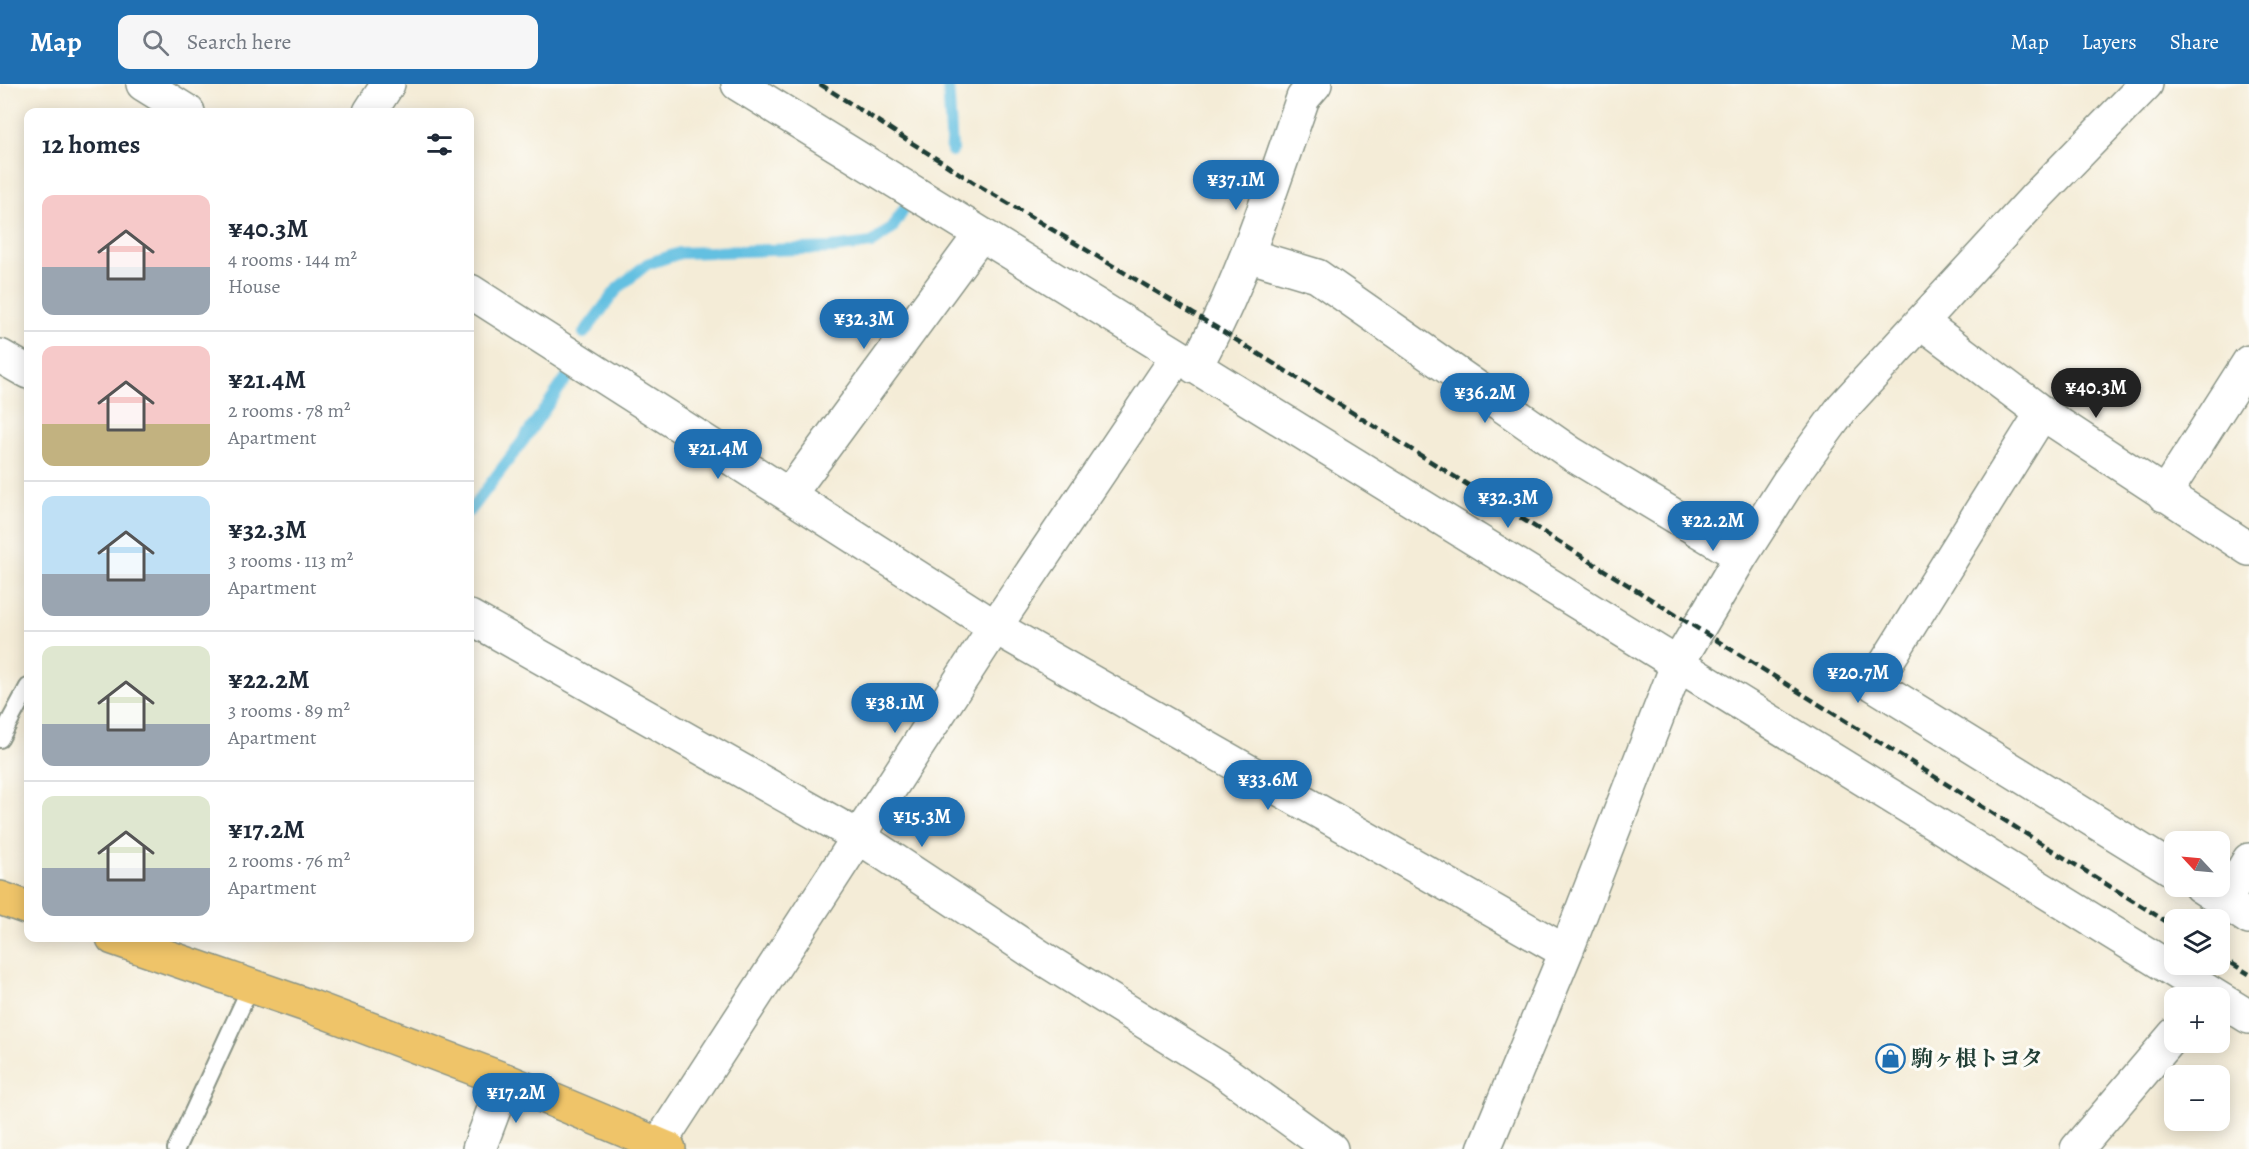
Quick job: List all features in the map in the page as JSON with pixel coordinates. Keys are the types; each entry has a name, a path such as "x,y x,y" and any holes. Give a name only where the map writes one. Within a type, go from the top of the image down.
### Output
{"highway":[{"path":"0,898 24,907"},
{"path":"124,942 505,1080 664,1147"}],"street":[{"path":"143,84 182,108"},
{"path":"373,108 388,84"},
{"path":"738,84 1678,663 2196,987"},
{"path":"664,1147 859,837 995,627 1186,362 1217,328 1247,255 1303,98 1315,84"},
{"path":"1484,1149 1566,952 1678,663 1741,556 1789,481 1843,407 2146,84"},
{"path":"789,495 981,234"},
{"path":"1247,255 1317,276 1572,454 1741,556"},
{"path":"474,294 995,627 1566,952"},
{"path":"1921,322 2042,413 2249,549"},
{"path":"0,356 24,370"},
{"path":"2164,495 2249,362"},
{"path":"2042,413 1873,684 2164,864"},
{"path":"474,625 859,837 1040,956 1219,1068 1332,1149"},
{"path":"2224,902 2249,860"},
{"path":"2230,1007 2249,1017"},
{"path":"2077,1149 2164,1047"},
{"path":"479,1149 505,1080"}],"lane":[{"path":"0,739 24,694"},
{"path":"176,1149 251,986"}],"waterway":[{"path":"948,84 952,151"},
{"path":"584,333 618,288 647,264 680,253 832,248 872,243 892,228 909,201"},
{"path":"474,506 569,374"}],"railway":[{"path":"820,84 976,184 1217,328 2164,920"},
{"path":"2230,962 2249,974"}],"place":[{"name":"駒ヶ根トヨタ","path":"1890,1059"}]}
